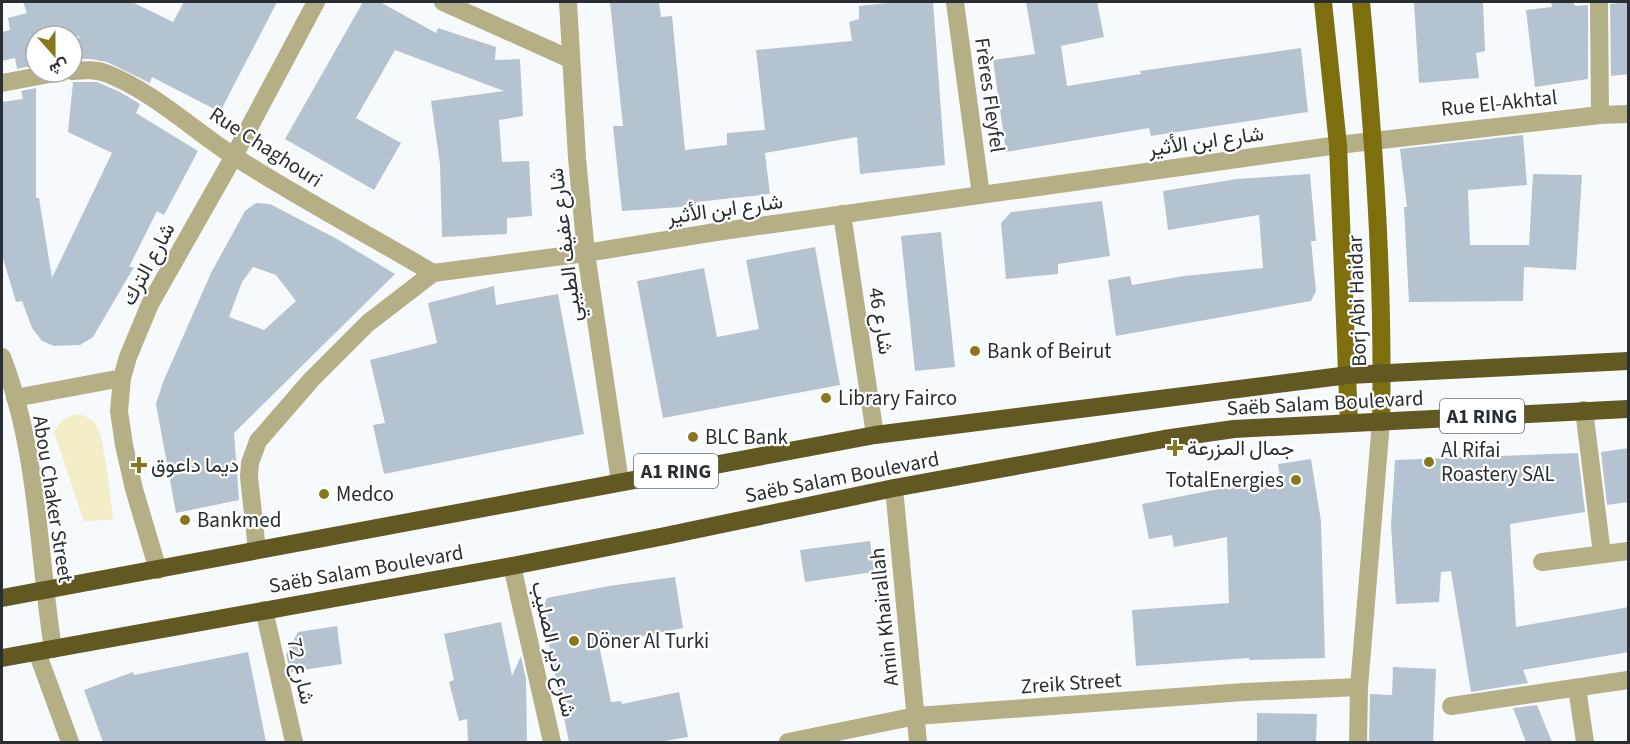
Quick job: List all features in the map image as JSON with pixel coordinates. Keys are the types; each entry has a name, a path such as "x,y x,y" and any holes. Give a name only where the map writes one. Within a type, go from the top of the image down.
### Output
{"highway":[{"name":"Saëb Salam Boulevard","path":"2,598 875,435 1349,375 1629,361"},
{"name":"Saëb Salam Boulevard","path":"2,658 512,566 894,488 1187,436 1234,429 1629,409"}],"main road":[{"name":"Borj Abi Haidar","path":"1323,2 1338,145 1349,375 1349,423"},
{"name":"Borj Abi Haidar","path":"1362,2 1374,140 1382,373 1381,422"}],"street":[{"name":"شارع الترك","path":"158,570 124,445 119,411 128,357 150,304 234,156 316,2"},
{"path":"443,2 570,59"},
{"name":"شارع عفيف الطيبي","path":"568,2 577,158 586,253 620,482"},
{"name":"Frères Fleyfel","path":"955,2 981,195"},
{"path":"1599,2 1600,115"},
{"name":"Rue Chaghouri","path":"84,70 107,74 127,83 156,100 234,156 433,273"},
{"path":"2,83 24,79"},
{"name":"Rue El-Akhtal","path":"1374,140 1600,115 1629,114"},
{"name":"شارع ابن الأثير","path":"433,273 1374,140"},
{"name":"شارع 46","path":"842,214 875,435"},
{"path":"257,550 249,477 250,463 258,441 311,380 368,323 433,273"},
{"name":"Abou Chaker Street","path":"2,357 15,398 28,454 44,589 45,650 70,742"},
{"path":"15,398 123,378"},
{"path":"1584,410 1602,554"},
{"name":"Borj Abi Haidar","path":"1358,742 1359,687 1381,422"},
{"name":"Amin Khairallah","path":"894,488 918,742"},
{"path":"1542,562 1629,551"},
{"name":"شارع دير الصليب","path":"512,566 552,742"},
{"name":"شارع 72","path":"264,610 294,742"},
{"path":"1451,706 1629,680"},
{"name":"Zreik Street","path":"789,742 916,717 1244,692 1359,687"},
{"path":"1576,688 1585,742"}],"shaded area":[{"path":"79,414 93,421 99,430 107,469 113,520 84,521 54,432 64,420"}],"building":[{"path":"23,2 132,2 173,22 184,2 277,2 220,112 152,77 150,83 107,62 84,59 84,24 24,24 24,68 17,69 15,58 2,61 2,32 10,30 8,18 27,13"},
{"path":"363,2 380,2 436,33 438,28 496,47 495,60 520,59 523,116 499,120 502,162 529,161 532,216 507,218 507,234 442,237 440,164 431,101 504,91 395,50 356,118 401,143 374,190 285,139"},
{"path":"610,2 659,2 661,17 672,16 685,150 727,145 727,133 765,130 756,50 852,41 849,22 859,19 859,6 898,2 933,2 945,165 860,174 857,137 765,153 770,194 696,202 696,206 622,211 613,126 623,126"},
{"path":"1026,2 1097,2 1104,37 1061,46 1067,86 1141,74 1140,71 1301,48 1308,112 1151,136 1149,128 1006,152 993,60 1035,54"},
{"path":"1414,2 1483,2 1485,51 1476,53 1479,78 1419,83"},
{"path":"1551,2 1574,2 1577,6 1588,5 1588,79 1535,87 1526,10 1552,7"},
{"path":"1629,2 1629,74 1611,76 1610,4"},
{"path":"97,82 140,104 136,113 198,151 164,215 157,211 129,267 134,267 93,337 80,345 54,346 42,341 32,328 22,301 16,302 2,255 2,102 23,99 21,91 36,88 36,198 39,198 52,278 112,153 68,132 73,84"},
{"path":"1523,135 1527,185 1468,190 1470,245 1529,245 1533,174 1582,175 1576,270 1524,267 1523,301 1409,302 1404,207 1407,207 1400,149"},
{"path":"1310,174 1316,241 1311,241 1316,291 1311,301 1116,336 1108,280 1130,276 1132,285 1184,276 1263,268 1259,215 1168,230 1163,191 1237,179"},
{"path":"1102,201 1110,256 1058,264 1058,274 1006,279 1001,223 1011,212"},
{"path":"256,203 270,204 337,239 395,274 234,433 239,500 176,513 156,404 163,382 211,273 245,211","holes":["253,267 276,275 296,301 264,330 229,317 242,282"]},
{"path":"941,232 955,367 915,371 901,236"},
{"path":"815,247 840,385 663,418 637,281 704,268 717,337 759,329 746,260"},
{"path":"494,286 496,305 558,294 584,434 384,474 373,425 385,423 370,360 437,343 428,303"},
{"path":"1629,448 1629,502 1607,505 1601,452"},
{"path":"1578,453 1585,512 1510,524 1516,627 1629,607 1629,652 1523,670 1528,683 1471,692 1451,571 1441,572 1439,602 1396,604 1391,525 1395,460"},
{"path":"1311,459 1321,521 1325,658 1249,660 1249,658 1136,666 1132,610 1229,603 1227,537 1174,547 1172,535 1149,539 1142,504 1280,477 1278,464"},
{"path":"870,541 874,572 805,582 800,550"},
{"path":"675,577 683,628 599,645 611,702 621,701 622,704 679,692 688,737 659,742 569,742 542,609 547,598 609,586"},
{"path":"501,622 512,676 521,656 526,679 527,742 468,742 467,719 459,721 449,682 454,680 444,634"},
{"path":"337,626 342,664 290,672 286,654 298,632"},
{"path":"248,652 266,742 103,742 84,690 133,672 134,675"},
{"path":"1393,667 1436,669 1433,742 1369,742 1370,694 1392,695"},
{"path":"1537,705 1552,742 1526,742 1513,708"},
{"path":"1257,713 1317,714 1316,742 1257,742"}],"place":[{"name":"Bank of Beirut","path":"975,351"},
{"name":"Library Fairco","path":"826,398"},
{"name":"BLC Bank","path":"693,437"},
{"name":"جمال المزرعة","path":"1175,448"},
{"name":"Al Rifai Roastery SAL","path":"1429,462"},
{"name":"ديما داعوق","path":"139,465"},
{"name":"TotalEnergies","path":"1296,480"},
{"name":"Medco","path":"324,494"},
{"name":"Bankmed","path":"185,520"},
{"name":"Döner Al Turki","path":"574,641"}]}
